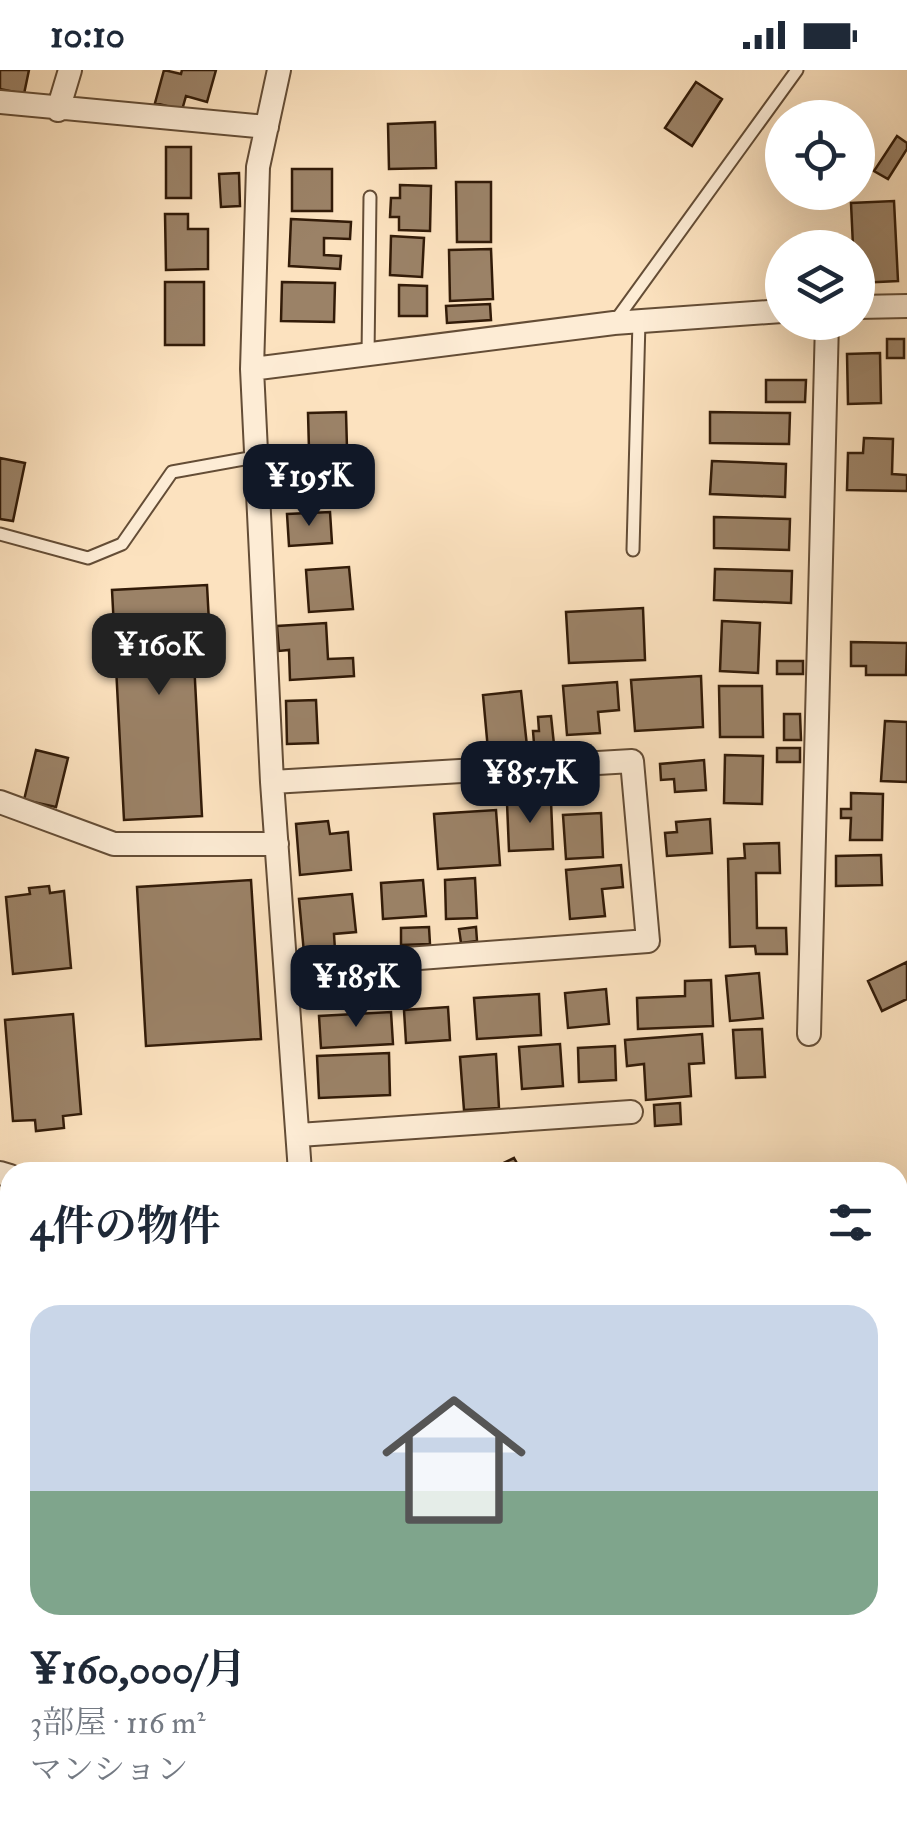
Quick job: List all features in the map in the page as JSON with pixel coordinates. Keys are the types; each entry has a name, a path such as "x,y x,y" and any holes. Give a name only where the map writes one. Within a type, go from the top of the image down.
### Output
{"street":[{"path":"58,110 70,70"},
{"path":"278,70 258,166 252,368 272,782 300,1162"},
{"path":"0,102 267,127"},
{"path":"875,307 907,306"},
{"path":"252,368 639,321 765,312"},
{"path":"809,1034 828,340"},
{"path":"272,782 632,761 648,941 286,968"},
{"path":"0,802 114,844 277,844"},
{"path":"299,1134 631,1112"}],"lane":[{"path":"614,324 797,70"},
{"path":"368,356 370,197"},
{"path":"633,550 639,321"},
{"path":"0,534 88,558 122,544 172,472 255,457"}],"building":[{"path":"0,70 29,70 24,94 0,89"},
{"path":"164,70 181,74 182,70 216,70 207,102 186,96 182,110 155,103"},
{"path":"696,82 722,99 692,146 665,128"},
{"path":"435,122 436,168 389,169 388,124"},
{"path":"897,136 907,143 888,179 875,169"},
{"path":"166,147 191,147 191,198 166,198"},
{"path":"292,169 332,169 332,211 292,211"},
{"path":"239,173 240,206 221,207 219,174"},
{"path":"456,182 491,182 491,242 457,242"},
{"path":"400,185 431,186 430,231 399,230 399,217 390,217 391,198 400,198"},
{"path":"894,201 898,281 875,282 875,230 852,230 851,210 875,210 875,202"},
{"path":"165,214 188,214 188,229 208,229 208,269 166,270"},
{"path":"291,219 351,222 350,239 324,238 324,255 341,256 340,269 289,266"},
{"path":"391,236 424,238 422,277 390,275"},
{"path":"491,249 493,299 450,301 449,250"},
{"path":"165,282 204,282 204,345 165,345"},
{"path":"282,282 335,283 334,322 281,321"},
{"path":"399,285 427,286 427,316 399,316"},
{"path":"490,304 491,320 447,323 446,306"},
{"path":"887,339 904,339 904,358 887,358"},
{"path":"880,353 881,403 848,404 847,354"},
{"path":"766,380 806,380 805,402 766,402"},
{"path":"346,412 348,486 310,487 308,413"},
{"path":"710,412 790,413 789,444 710,443"},
{"path":"864,438 893,439 892,474 907,475 907,491 847,490 848,453 863,453"},
{"path":"0,458 25,463 13,521 0,519"},
{"path":"712,461 786,464 785,497 710,494"},
{"path":"330,512 332,543 289,546 287,514"},
{"path":"714,517 790,519 789,550 714,548"},
{"path":"349,567 353,609 309,612 306,570"},
{"path":"715,569 792,571 791,603 714,600"},
{"path":"207,585 210,641 193,642 202,816 124,820 112,590"},
{"path":"643,608 645,660 569,663 566,612"},
{"path":"722,621 760,623 758,673 720,671"},
{"path":"326,623 328,659 353,658 354,676 290,680 289,650 279,651 277,626"},
{"path":"851,642 907,643 906,675 866,675 866,666 851,666"},
{"path":"777,661 803,661 803,674 777,674"},
{"path":"701,676 703,727 635,731 631,680"},
{"path":"617,682 619,710 598,712 600,733 567,735 563,686"},
{"path":"719,686 762,686 763,737 720,737"},
{"path":"521,691 527,746 488,750 483,695"},
{"path":"316,700 318,743 287,744 286,701"},
{"path":"784,714 800,714 801,740 784,740"},
{"path":"551,716 555,754 535,756 533,731 539,731 538,717"},
{"path":"885,721 907,722 907,782 881,781"},
{"path":"777,748 800,748 800,762 777,762"},
{"path":"36,750 68,758 56,807 24,800"},
{"path":"725,755 763,756 762,804 724,803"},
{"path":"704,760 706,790 675,792 674,779 661,780 660,764"},
{"path":"851,793 883,794 882,840 850,840 851,818 841,818 841,809 851,809"},
{"path":"551,801 553,849 509,851 507,803"},
{"path":"496,810 500,865 438,869 434,814"},
{"path":"601,813 603,857 566,859 563,815"},
{"path":"710,819 712,853 667,856 665,833 677,832 676,822"},
{"path":"328,821 330,834 348,832 351,870 300,875 296,824"},
{"path":"779,843 780,873 756,873 757,928 786,928 787,954 756,954 755,946 730,947 728,859 745,858 744,844"},
{"path":"881,855 882,885 836,886 836,856"},
{"path":"621,865 623,887 602,889 605,916 570,919 566,870"},
{"path":"475,878 477,918 446,919 445,880"},
{"path":"251,880 261,1039 146,1046 137,887"},
{"path":"423,880 426,916 383,919 381,883"},
{"path":"49,886 50,893 64,891 71,968 13,974 6,897 30,894 29,888"},
{"path":"352,894 356,932 334,934 335,950 304,953 299,899"},
{"path":"429,927 430,944 401,945 401,928"},
{"path":"476,927 477,941 461,943 459,929"},
{"path":"907,962 907,999 882,1011 868,981"},
{"path":"759,973 763,1018 730,1021 726,976"},
{"path":"711,980 713,1026 638,1029 637,998 685,996 685,981"},
{"path":"606,989 609,1024 568,1028 565,993"},
{"path":"539,994 541,1035 477,1039 474,998"},
{"path":"448,1007 450,1040 406,1043 404,1010"},
{"path":"391,1012 393,1044 321,1048 319,1016"},
{"path":"73,1014 81,1114 63,1116 64,1128 36,1131 35,1120 13,1121 5,1020"},
{"path":"762,1029 765,1077 736,1078 733,1030"},
{"path":"702,1034 704,1063 689,1064 691,1096 646,1100 644,1064 627,1066 625,1040"},
{"path":"560,1044 563,1086 522,1089 519,1047"},
{"path":"615,1046 616,1080 579,1082 578,1048"},
{"path":"389,1053 390,1095 319,1098 317,1056"},
{"path":"496,1054 499,1108 464,1110 460,1057"},
{"path":"680,1103 681,1124 655,1126 654,1105"}]}
